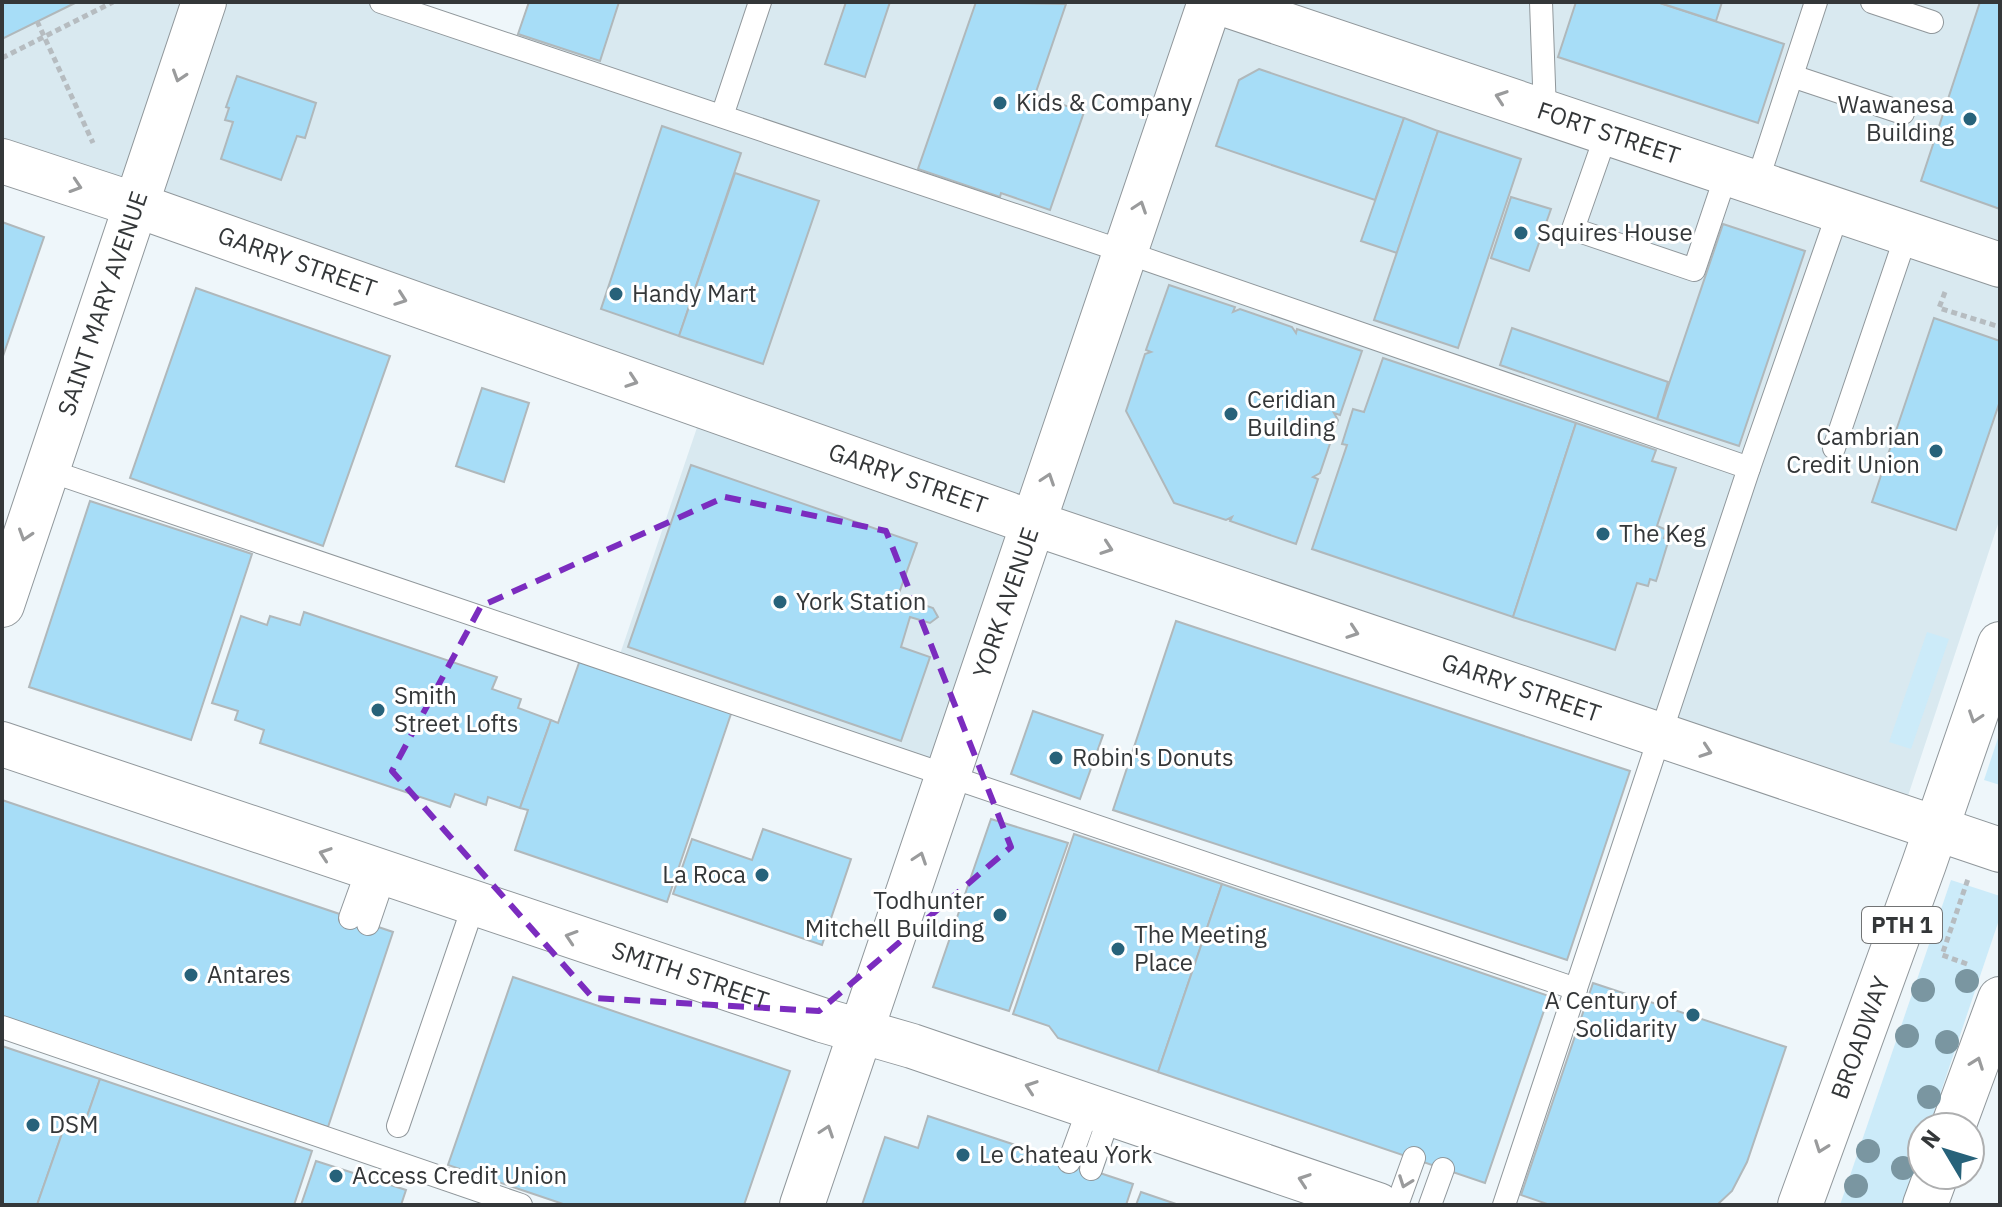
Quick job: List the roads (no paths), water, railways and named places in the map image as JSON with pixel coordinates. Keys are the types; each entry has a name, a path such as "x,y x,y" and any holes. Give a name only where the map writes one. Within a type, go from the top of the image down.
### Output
{"main road":[{"name":"SAINT MARY AVENUE","path":"2,605 204,2"},
{"name":"YORK AVENUE","path":"802,1205 1210,2"},
{"name":"FORT STREET","path":"1218,2 2000,265"},
{"name":"GARRY STREET","path":"2,161 136,205 1033,523 1936,829 1984,864"},
{"name":"BROADWAY","path":"1800,1205 2000,644"},
{"name":"SMITH STREET","path":"2,744 474,904 912,1046 1378,1205"},
{"path":"1959,1111 2000,999"}],"lane":[{"path":"381,2 1125,252 1749,468"},
{"path":"722,116 760,2"},
{"path":"1541,2 1545,112"},
{"path":"1607,132 1573,229 1694,270 1792,76 1816,2"},
{"path":"1872,2 1932,22"},
{"path":"1792,76 1903,113"},
{"path":"1504,1205 1749,468 1839,210"},
{"path":"1834,448 1907,233"},
{"path":"47,470 596,660 948,775 1576,989"},
{"path":"359,921 377,871"},
{"path":"398,1126 474,904"},
{"path":"2,1027 521,1205"},
{"path":"1080,1166 1100,1110"},
{"path":"1397,1205 1414,1158"},
{"path":"1430,1205 1443,1169"}],"place":[{"name":"Kids & Company","path":"1000,103"},
{"name":"Wawanesa Building","path":"1970,119"},
{"name":"Squires House","path":"1521,233"},
{"name":"Handy Mart","path":"616,294"},
{"name":"Ceridian Building","path":"1231,414"},
{"name":"Cambrian Credit Union","path":"1936,451"},
{"name":"The Keg","path":"1603,534"},
{"name":"York Station","path":"780,602"},
{"name":"Smith Street Lofts","path":"378,710"},
{"name":"Robin's Donuts","path":"1056,758"},
{"name":"La Roca","path":"762,875"},
{"name":"Todhunter Mitchell Building","path":"1000,915"},
{"name":"The Meeting Place","path":"1118,949"},
{"name":"Antares","path":"191,975"},
{"name":"A Century of Solidarity","path":"1693,1015"},
{"name":"DSM","path":"33,1125"},
{"name":"Le Chateau York","path":"963,1155"},
{"name":"Access Credit Union","path":"336,1176"}]}
